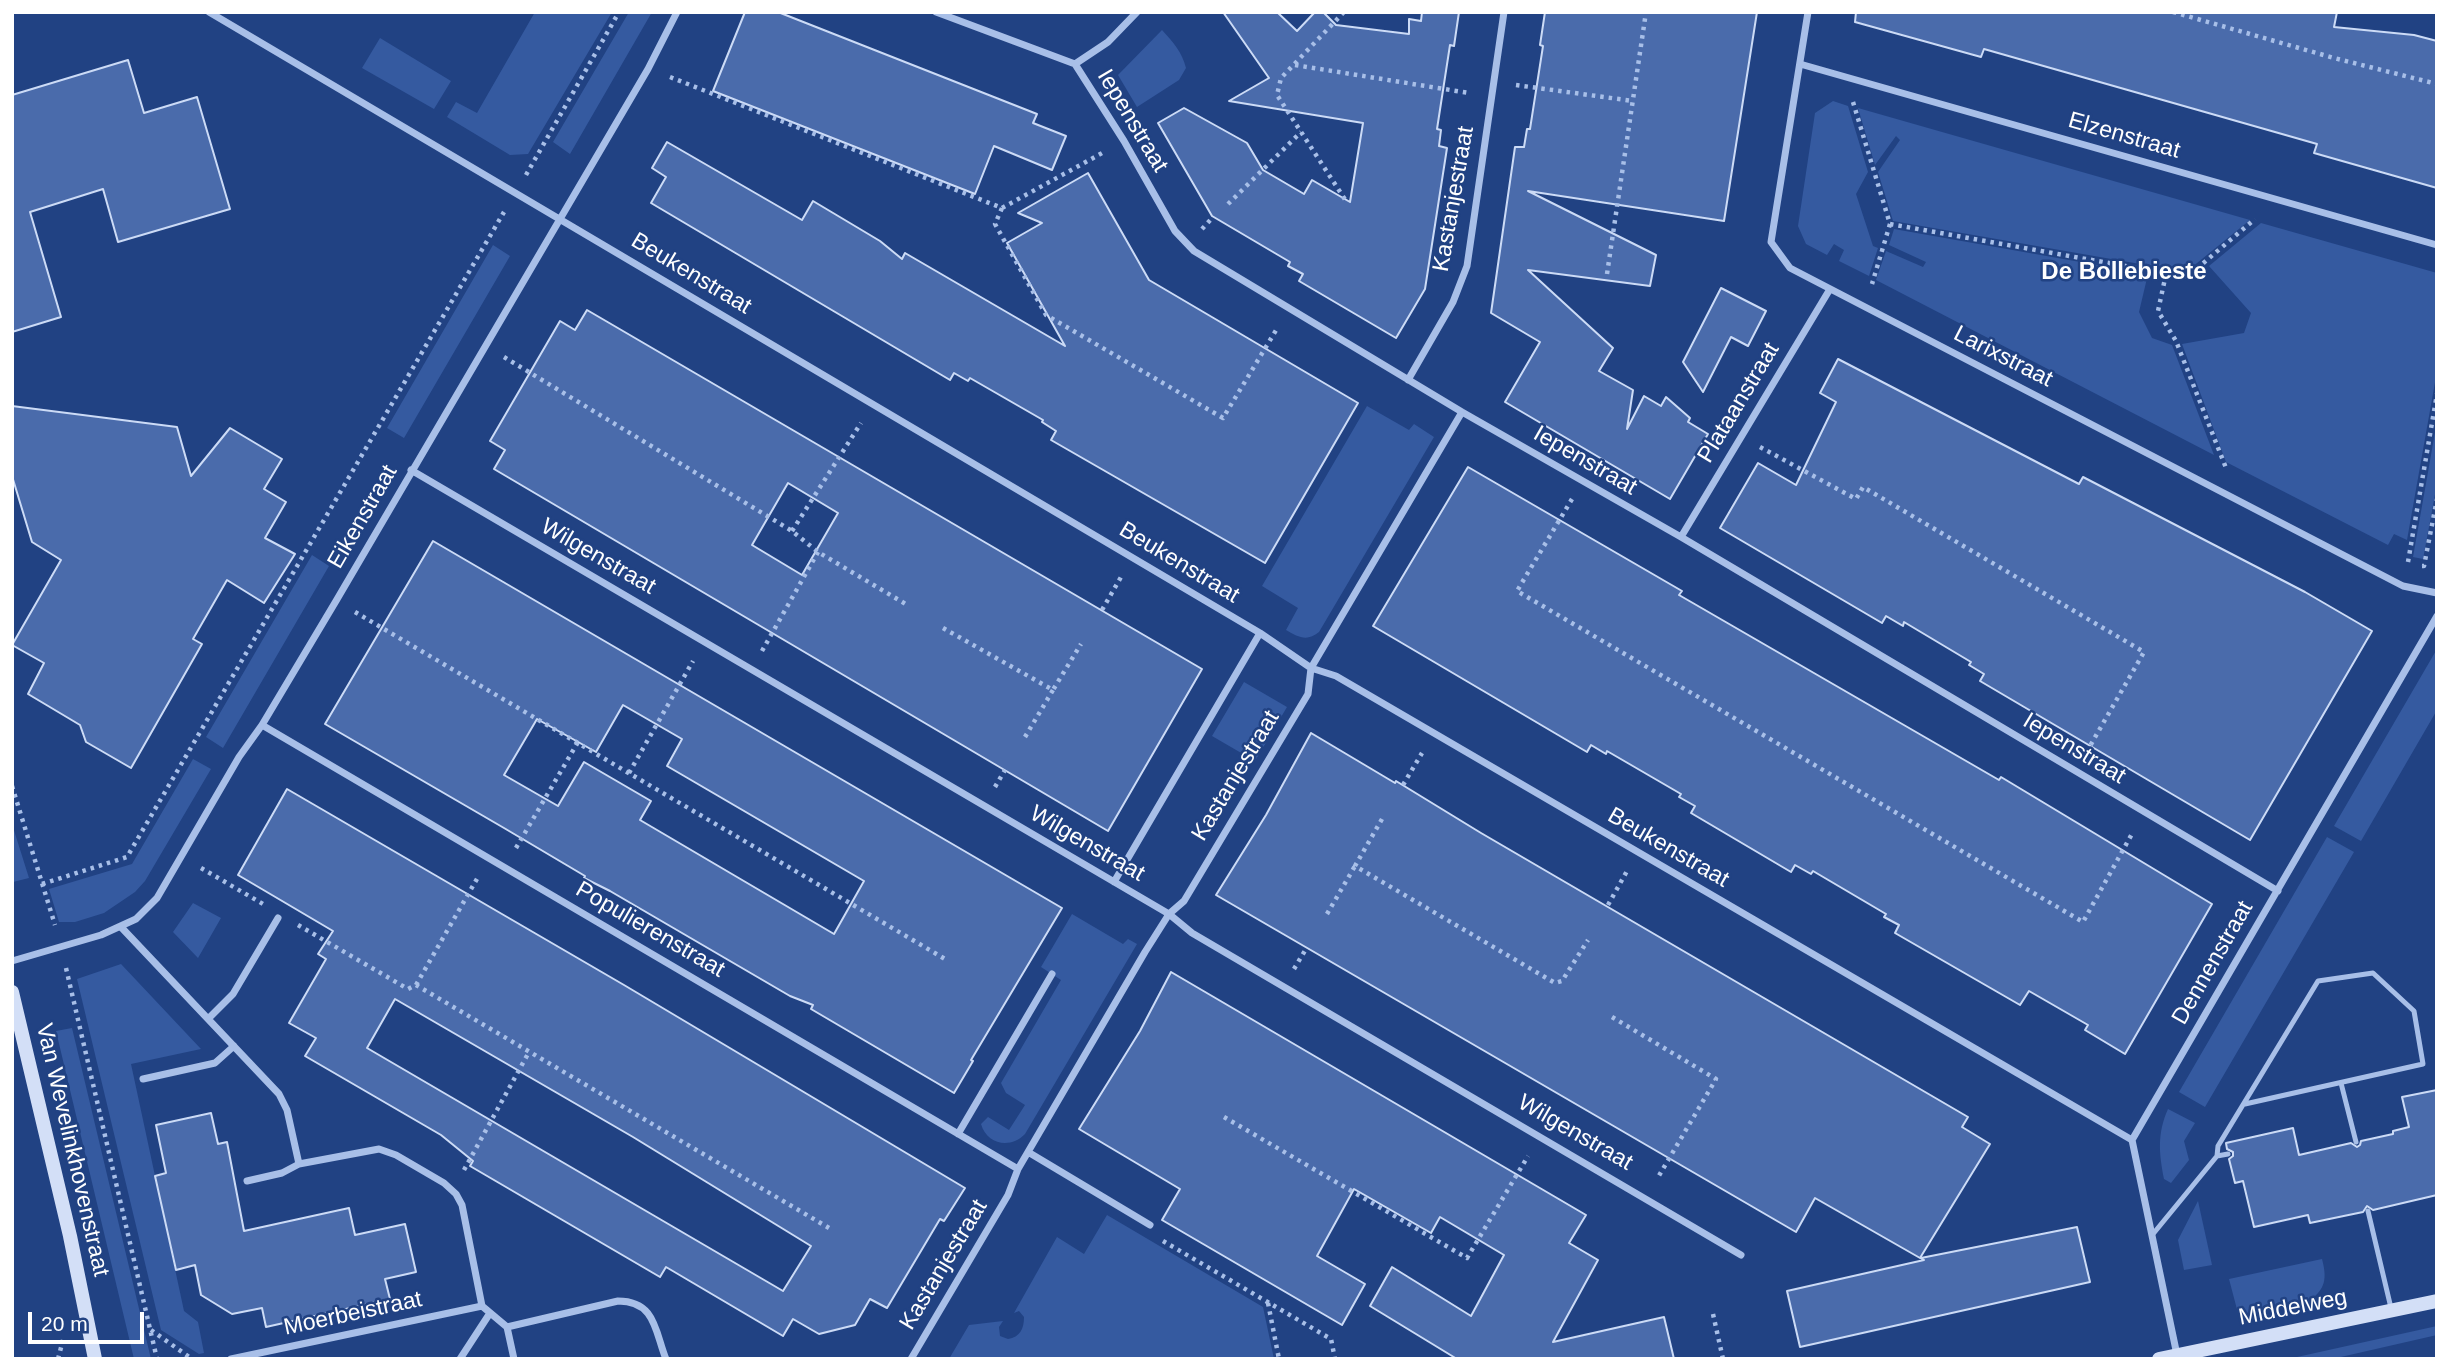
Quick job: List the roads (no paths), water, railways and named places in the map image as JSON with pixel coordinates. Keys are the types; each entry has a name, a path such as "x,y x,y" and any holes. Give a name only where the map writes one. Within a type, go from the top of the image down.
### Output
{"main road":[{"name":"Van Wevelinkhovenstraat","path":"12,992 96,1359"},
{"name":"Middelweg","path":"2159,1359 2437,1301"}],"street":[{"name":"Beukenstraat","path":"209,12 1260,633 1311,668 1336,676 2132,1140"},
{"name":"Eikenstraat","path":"12,961 101,936 136,919 148,909 336,601 648,69 677,12"},
{"name":"Iepenstraat","path":"936,12 1075,64 1124,141 1175,231 1194,251 1462,412 1681,537 2278,891"},
{"path":"1075,64 1108,42 1137,12"},
{"name":"Kastanjestraat","path":"1408,380 1453,302 1467,266 1504,12"},
{"name":"Larixstraat","path":"1808,12 1771,242 1790,268 2403,586 2437,593"},
{"name":"Elzenstraat","path":"1800,64 2437,245"},
{"name":"Plataanstraat","path":"1681,537 1830,289"},
{"name":"Kastanjestraat","path":"911,1359 1008,1195 1018,1168 1169,914 1184,901 1308,694 1311,668 1462,412"},
{"name":"Wilgenstraat","path":"411,470 1169,914 1192,933 1741,1255"},
{"name":"Dennenstraat","path":"2132,1140 2437,617"},
{"path":"1114,883 1260,633"},
{"name":"Populierenstraat","path":"262,725 1018,1168"},
{"path":"208,1019 233,994 278,918"},
{"path":"121,927 282,1098 299,1164"},
{"path":"958,1134 1052,974"},
{"path":"143,1079 215,1063 234,1046"},
{"path":"2132,1140 2178,1356"},
{"path":"247,1181 282,1173 299,1164 379,1149 396,1155 444,1184 456,1194 462,1205 482,1306 507,1327 514,1359"},
{"path":"1028,1152 1150,1226"},
{"path":"507,1327 627,1301 636,1303 650,1316 666,1359"},
{"name":"Moerbeistraat","path":"231,1359 482,1306"},
{"path":"460,1359 491,1313"}],"lane":[{"path":"2152,1234 2217,1156 2218,1146 2318,981 2374,973 2414,1011 2423,1064 2245,1104"},
{"path":"2341,1083 2356,1142"},
{"path":"2217,1156 2228,1154"},
{"path":"2368,1211 2392,1311"}],"district":[{"name":"De Bollebieste","path":"2124,272"}]}
